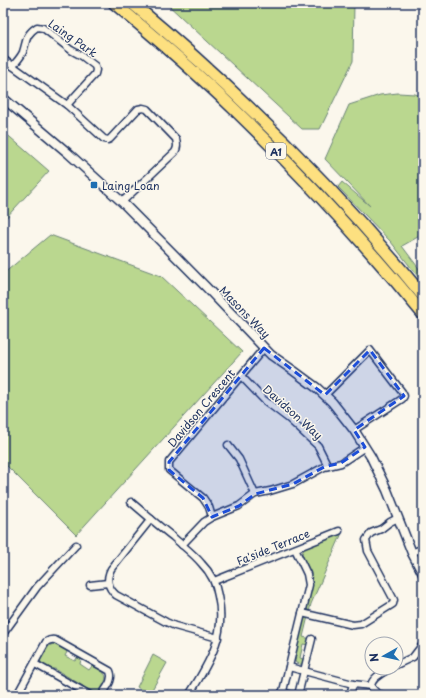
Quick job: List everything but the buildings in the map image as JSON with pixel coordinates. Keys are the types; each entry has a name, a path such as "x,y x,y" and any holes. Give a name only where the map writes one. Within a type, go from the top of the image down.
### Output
{"highway":[{"name":"A1","path":"114,3 198,76 282,156 382,264 423,314"},
{"name":"A1","path":"132,3 213,73 292,150 371,233 423,296"}],"street":[{"name":"Laing Park","path":"13,66 22,54 25,40 32,30 37,27 43,28 71,50 82,56 95,66 95,74 67,105"},
{"path":"3,59 67,105 104,139 108,140 138,109 143,108 147,109 176,139 177,149 175,152 122,202"},
{"name":"Masons Way","path":"3,98 68,153 122,202 271,355 326,395 354,430 381,478 412,553 423,574"},
{"name":"Davidson Crescent","path":"212,517 209,507 203,498 170,470 169,462 264,348"},
{"path":"326,395 370,350 404,396 402,399 354,430"},
{"name":"Davidson Way","path":"241,376 264,400 290,419 318,446 328,466"},
{"path":"228,445 239,459 255,494"},
{"path":"182,545 204,522 212,517 238,506 255,494 293,484 324,467 340,463 364,447"},
{"path":"131,502 193,554 203,564 217,588 221,612 218,638 212,655 189,695"},
{"path":"302,613 353,625 361,624 393,604 394,600 368,551 366,540 371,533 381,529 398,518"},
{"path":"151,519 111,569 108,576 108,583 111,590 116,595 166,622 218,638"},
{"name":"Fa'side Terrace","path":"214,581 338,531"},
{"path":"3,634 37,587 76,545"},
{"path":"412,553 423,548"},
{"path":"293,695 282,694 309,581 295,549"},
{"path":"90,585 108,583"},
{"path":"298,695 312,639"},
{"path":"17,695 46,642 48,640 55,640 110,671 112,676 111,679 102,695"},
{"path":"404,662 413,657 423,644"},
{"path":"35,664 90,695"},
{"path":"289,667 353,684 371,686"},
{"path":"371,686 379,676"},
{"path":"350,695 353,684"},
{"path":"371,686 373,690 382,695"}],"highlighted area":[{"path":"264,348 325,395 370,350 404,396 354,430 365,447 341,463 324,467 293,484 255,494 239,506 212,517 203,498 169,470 169,462"}],"green space":[{"path":"166,3 354,3 353,61 320,129 302,129"},
{"path":"398,93 415,94 423,97 423,201 420,203 423,202 423,234 402,246 423,274 423,283 391,242 338,187 342,182 370,206 325,159 349,105 380,95"},
{"path":"3,131 49,171 3,221"},
{"path":"50,235 161,276 242,352 76,535 3,462 3,274"},
{"path":"342,533 311,604 303,637 311,639 309,645 303,644 300,658 305,660 304,665 296,663 296,657 294,656 312,580 302,556 302,552 306,547"},
{"path":"53,644 66,650 67,652 65,656 75,661 77,658 81,659 80,664 89,670 93,666 105,674 106,680 99,692 93,694 55,669 48,669 42,665 40,660 47,647"},
{"path":"153,655 167,663 149,695 137,687"}],"place":[{"name":"Laing Loan","path":"94,185"}]}
